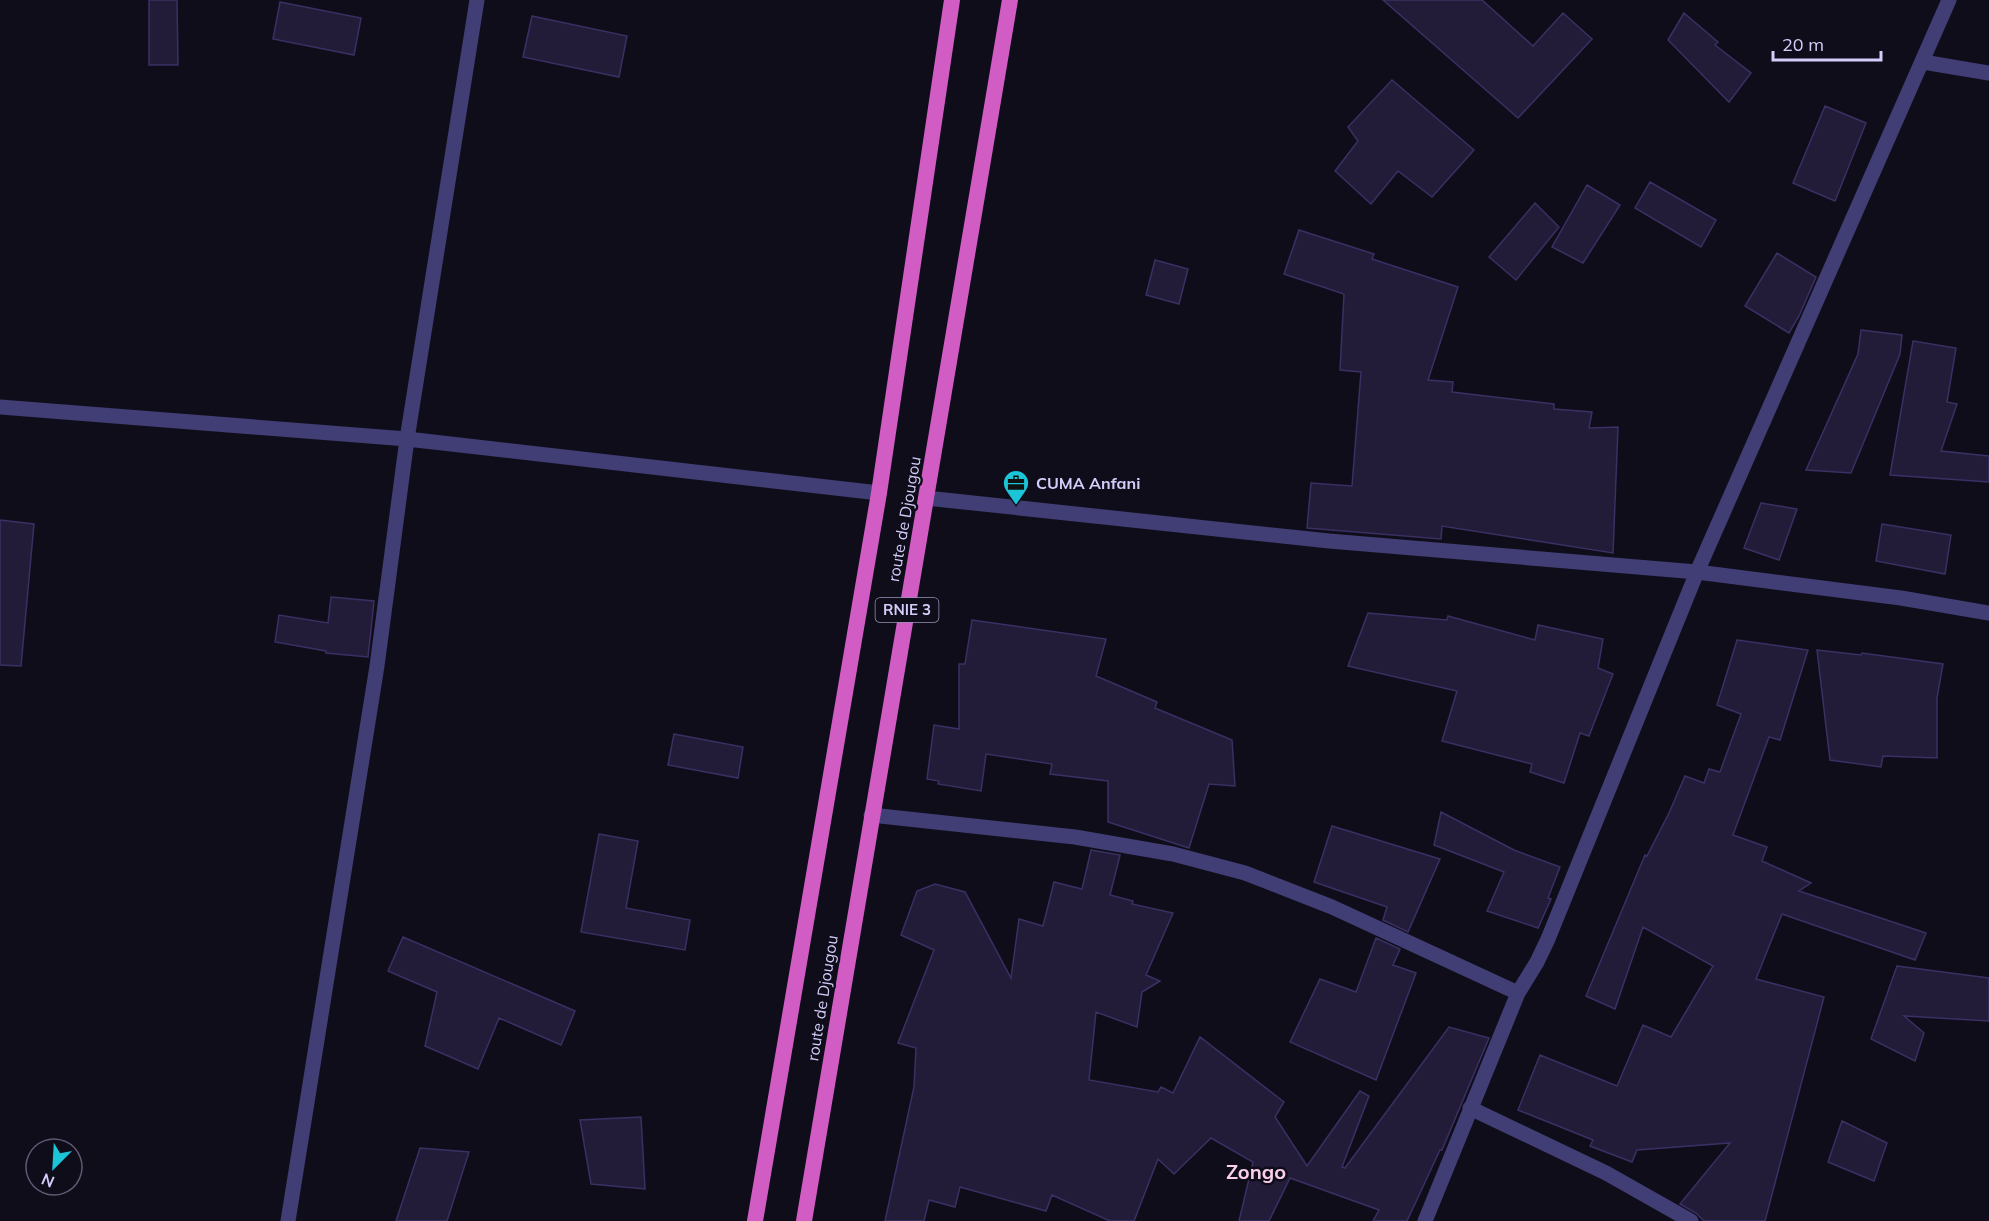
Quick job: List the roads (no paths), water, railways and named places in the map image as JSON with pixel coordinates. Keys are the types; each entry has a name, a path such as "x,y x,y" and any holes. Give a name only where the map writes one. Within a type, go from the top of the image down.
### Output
{"highway":[{"name":"route de Djougou","path":"755,1221 879,493 952,0"},
{"name":"route de Djougou","path":"804,1221 1010,0"}],"street":[{"path":"288,1221 377,666 407,439 477,0"},
{"path":"1425,1221 1518,993 1548,939 1697,572 1949,0"},
{"path":"1923,62 1989,73"},
{"path":"0,407 407,439 879,493"},
{"path":"926,498 1329,542 1697,572 1901,598 1989,613"},
{"path":"871,815 1075,837 1173,854 1245,873 1332,907 1518,993"},
{"path":"1470,1108 1606,1173 1691,1221"}],"place":[{"name":"CUMA Anfani","path":"1016,506"}],"district":[{"name":"Zongo","path":"1256,1172"}]}
